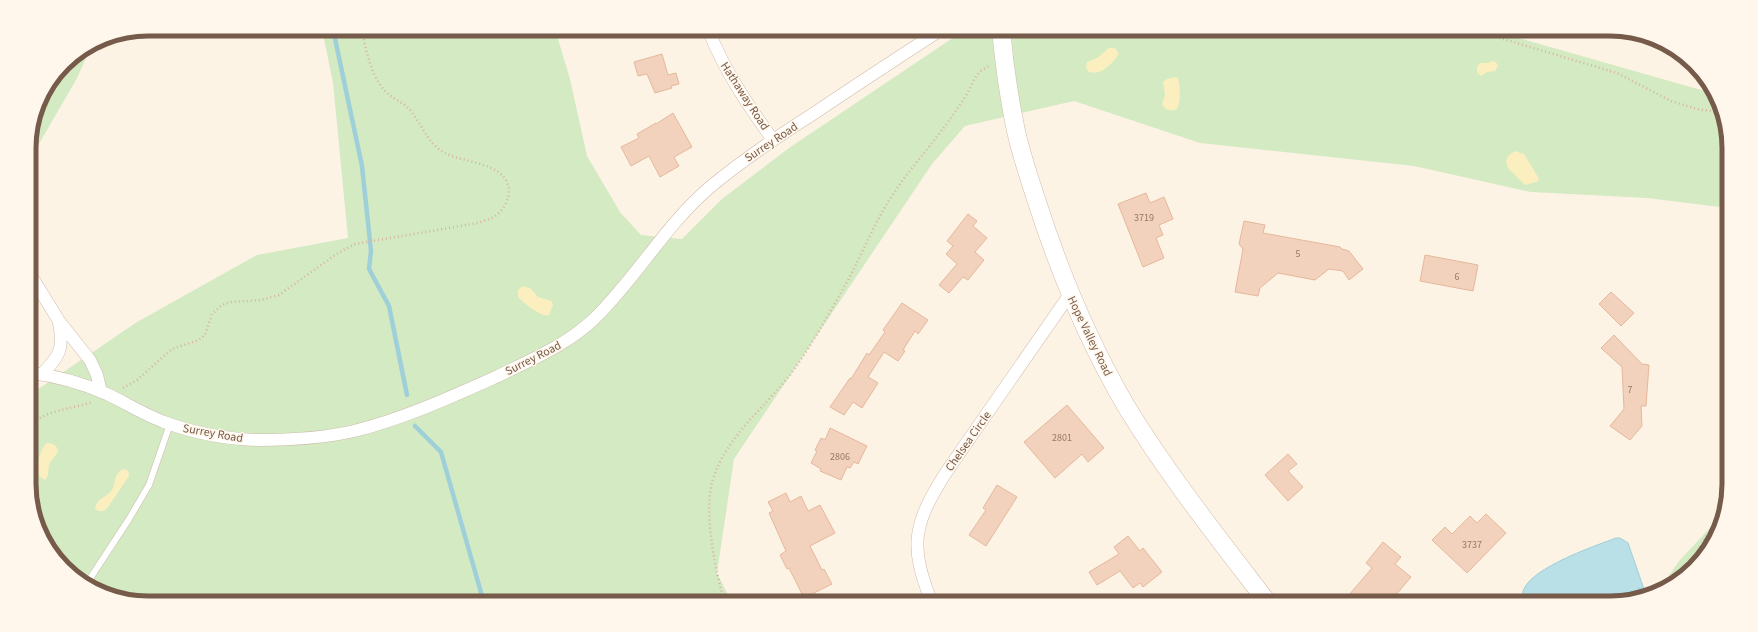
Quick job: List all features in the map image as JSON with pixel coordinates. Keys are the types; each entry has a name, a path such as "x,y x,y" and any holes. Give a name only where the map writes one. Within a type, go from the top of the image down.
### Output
{"main road":[{"name":"Hope Valley Road","path":"1002,36 1016,133 1046,233 1070,294 1101,359 1127,407 1180,487 1263,596"}],"street":[{"name":"Hathaway Road","path":"711,36 717,52 736,88 773,140"},
{"name":"Surrey Road","path":"36,373 76,382 98,396 170,424 207,433 260,440 308,438 345,433 375,425 430,405 533,360 565,342 596,317 628,284 685,211 696,200 752,154 931,36"},
{"path":"36,284 59,321 90,360 97,375 98,396"},
{"name":"Chelsea Circle","path":"930,596 919,565 917,552 917,536 920,520 926,505 945,474 1070,294"},
{"path":"36,373 55,361 61,350 62,336 59,321"}],"lane":[{"path":"91,580 91,577 122,531 149,485 170,424"}],"path":[{"path":"119,390 137,380 172,349 199,340 205,335 212,314 222,305 230,302 261,300 279,295 338,252 355,244 454,227 492,218 504,207 509,193 506,181 494,170 445,154 430,142 412,112 388,94 375,76 364,36"},
{"path":"1493,36 1617,73 1670,101 1697,109 1715,112"},
{"path":"723,596 720,587 710,515 710,496 713,480 721,460 746,426 792,372 810,346 847,282 886,206 946,126 968,93 978,73 995,62"},
{"path":"36,421 41,416 76,408 98,396"},
{"path":"1696,556 1706,536 1712,530"}],"green space":[{"path":"323,36 557,36 570,79 587,156 620,212 641,235 682,239 722,199 789,148 956,36 1512,36 1707,92 1718,119 1721,133 1722,207 1647,198 1531,192 1414,166 1200,143 1074,101 965,126 932,164 734,459 717,573 728,596 148,596 126,594 98,584 74,568 64,558 48,534 42,520 38,506 36,484 36,391 137,322 257,255 348,238 333,83"},
{"path":"88,54 76,80 36,149 38,126 51,92 64,74"},
{"path":"1715,523 1703,546 1694,558 1678,573 1665,582 1679,561"}],"sand":[{"path":"1109,48 1115,48 1119,54 1106,68 1094,73 1089,72 1086,68 1087,62 1097,58"},
{"path":"1492,61 1496,62 1498,66 1495,71 1487,72 1481,76 1477,72 1477,67 1480,63 1488,63"},
{"path":"1178,78 1179,85 1179,102 1177,109 1168,110 1162,105 1165,95 1163,82 1167,79"},
{"path":"1515,151 1524,154 1539,181 1525,185 1508,168 1506,161 1508,156"},
{"path":"523,286 530,288 538,297 551,301 553,305 549,315 538,312 518,297 518,290"},
{"path":"47,443 55,445 58,452 49,464 48,476 45,480 40,477 38,464 42,449"},
{"path":"123,469 128,470 129,476 108,507 104,511 98,511 95,508 96,505 113,489 117,474"}],"water":[{"path":"1616,538 1620,538 1628,543 1644,590 1617,596 1524,596 1523,592 1529,582 1541,572 1574,554"}],"building":[{"path":"662,54 668,75 676,73 679,84 671,86 672,88 655,93 647,74 638,76 634,62"},
{"path":"673,113 692,147 674,157 679,166 660,177 649,156 631,166 621,147 639,138 637,134"},
{"path":"1146,193 1150,203 1164,197 1173,219 1159,225 1163,235 1156,238 1164,258 1143,267 1118,204"},
{"path":"968,214 977,221 973,226 987,238 975,252 984,260 968,280 963,277 949,293 939,285 957,264 946,254 953,246 947,241"},
{"path":"1244,221 1265,225 1263,233 1340,247 1349,251 1363,269 1349,280 1343,271 1329,269 1315,280 1278,273 1260,288 1258,296 1235,292 1243,249 1239,244"},
{"path":"1425,255 1478,265 1473,291 1420,281"},
{"path":"1611,292 1634,313 1621,326 1599,304"},
{"path":"902,303 928,320 918,334 915,331 898,361 884,352 868,377 878,383 862,408 853,402 844,415 830,407 850,378 851,379 867,353 869,355 885,332 883,330"},
{"path":"1614,335 1642,364 1649,365 1646,406 1641,406 1642,426 1630,440 1610,426 1624,409 1622,367 1601,348"},
{"path":"1067,405 1104,448 1088,462 1082,454 1055,478 1024,442"},
{"path":"830,428 867,446 858,464 854,462 850,468 847,467 841,480 820,471 821,469 811,463 821,438 825,440"},
{"path":"1288,454 1297,464 1288,471 1303,487 1288,501 1265,475"},
{"path":"997,485 1017,497 986,546 969,535 986,510 983,508"},
{"path":"786,493 790,502 801,496 808,511 820,505 835,533 810,546 822,570 824,569 832,584 808,596 803,596 789,568 787,569 780,555 786,551 769,513 773,511 768,502"},
{"path":"1486,514 1506,533 1467,573 1432,540 1445,527 1452,534 1470,516 1477,523"},
{"path":"1128,536 1140,551 1143,548 1162,572 1143,587 1140,583 1133,588 1120,571 1097,585 1089,572 1119,554 1114,547"},
{"path":"1383,542 1401,557 1395,564 1411,577 1395,596 1348,596 1372,568 1366,563"}],"waterway":[{"path":"334,36 362,166 371,251 369,269 389,306 407,395"},
{"path":"415,426 441,452 482,596"}]}
